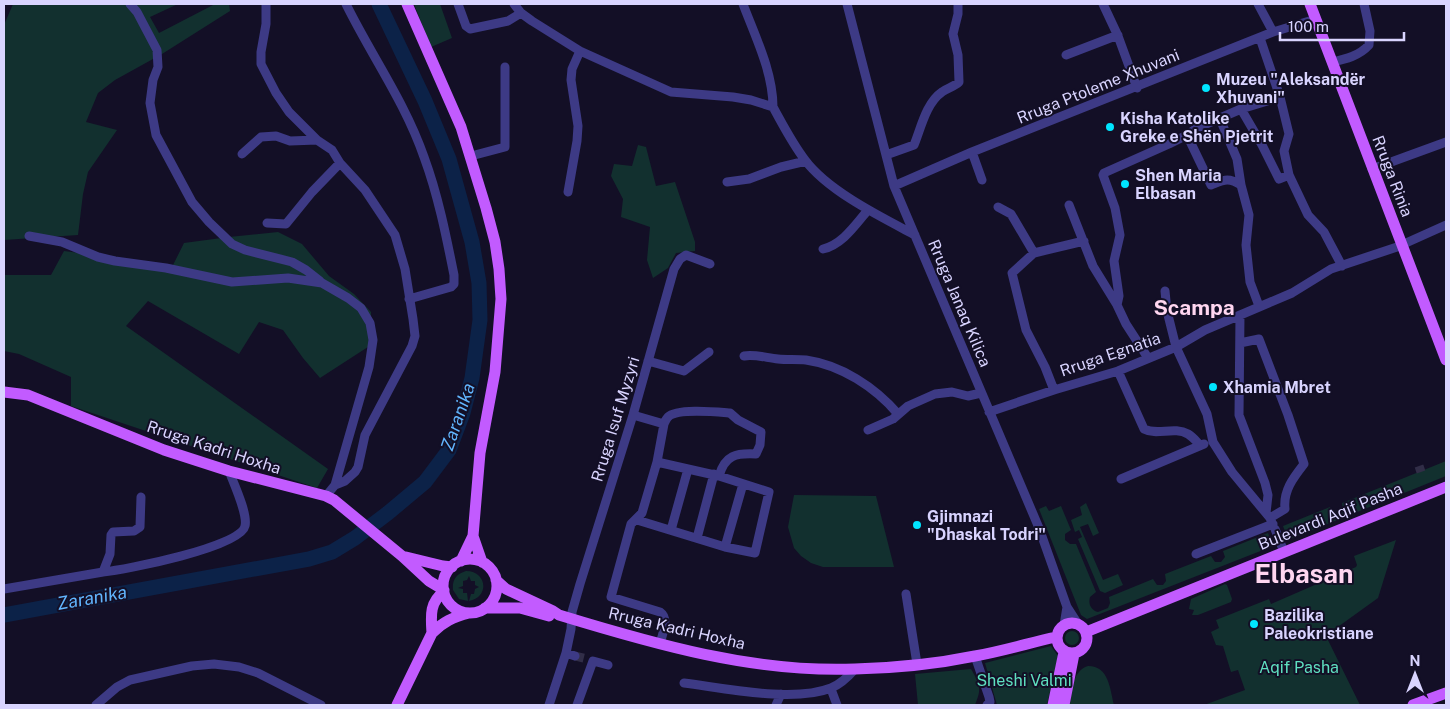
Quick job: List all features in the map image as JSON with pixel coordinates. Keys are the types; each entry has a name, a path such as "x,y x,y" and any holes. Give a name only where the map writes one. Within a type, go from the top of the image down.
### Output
{"main road":[{"path":"396,705 432,633 450,618 478,612 485,608 495,596 496,580 493,573 482,562 473,536 480,453 495,372 501,300 495,242 471,156 461,126 407,4"},
{"name":"Rruga Rinia","path":"1310,4 1446,360"},
{"name":"Rruga Kadri Hoxha","path":"4,392 28,395 164,450 229,472 330,498 402,556 429,581 444,591"},
{"name":"Bulevardi Aqif Pasha","path":"1082,628 1284,552 1446,487"},
{"path":"470,613 463,612 450,605 444,591 444,578 457,564 473,536"},
{"name":"Rruga Kadri Hoxha","path":"402,556 443,566 457,564"},
{"path":"457,564 472,560 482,562"},
{"name":"Rruga Kadri Hoxha","path":"496,580 506,589 558,615 701,654 762,664 824,669 855,669 917,664 975,656 1056,638"},
{"path":"429,581 432,633"},
{"path":"431,610 435,599 444,591"},
{"name":"Rruga Kadri Hoxha","path":"485,608 520,608 551,616 558,615"},
{"path":"1071,623 1082,628 1088,637 1086,646 1082,650 1069,653 1058,646 1056,638 1064,625 1071,623"},
{"path":"1053,705 1069,653"},
{"path":"1064,705 1069,653"},
{"path":"1412,705 1446,693"}],"street":[{"path":"130,4 137,12 157,50 158,67 150,94 156,135 192,202 232,244 245,250 292,262 306,270 322,283 361,308 370,323 373,340 369,367 336,485 330,498"},
{"path":"266,4 266,24 261,64 276,93 289,112 317,140 332,150 340,163 365,190 395,235 405,269 414,327 412,346 365,436 358,467 344,481 336,485"},
{"path":"346,4 388,79 424,156 443,219 454,275 454,284 451,287 409,299"},
{"path":"458,4 466,26 470,29 508,21 521,13"},
{"path":"514,4 521,13 580,51 671,92 733,97 773,107"},
{"path":"743,4 765,63 773,97 773,107 806,161 826,180 868,210 915,235"},
{"name":"Rruga Janaq Kilica","path":"848,4 894,186 1039,528 1067,607 1082,628"},
{"path":"886,155 914,145 926,114 934,100 942,91 959,82 958,55 953,34 958,14 958,4"},
{"path":"1102,4 1118,34 1137,88"},
{"path":"1258,4 1273,32"},
{"path":"1332,62 1347,59 1362,52 1369,45 1370,30 1364,4"},
{"name":"Rruga Ptoleme Xhuvani","path":"894,186 972,152 1137,88 1273,32 1316,18"},
{"path":"1066,55 1118,34"},
{"path":"1260,38 1280,97 1289,134 1284,151 1289,175 1308,215 1324,232 1342,266"},
{"path":"568,192 573,170 578,126 572,69 580,51"},
{"path":"471,156 505,147 505,67"},
{"path":"1117,305 1119,296 1114,261 1120,235 1115,208 1104,173 1144,156 1220,118 1241,109 1280,97"},
{"path":"1241,109 1279,179 1289,175"},
{"path":"1220,118 1237,159 1241,185 1249,215 1246,245 1250,282 1260,306"},
{"path":"1186,135 1211,185 1225,180 1233,180 1241,185"},
{"path":"242,154 261,137 276,136 290,141 317,140"},
{"path":"1372,169 1446,142"},
{"path":"972,152 982,180"},
{"path":"727,182 749,179 781,167 806,161"},
{"path":"267,223 286,224 298,207 340,163"},
{"path":"1069,205 1093,266 1148,358"},
{"path":"998,207 1011,214 1034,254"},
{"path":"823,249 832,247 839,242 868,210"},
{"name":"Rruga Egnatia","path":"989,412 1118,371 1176,347 1205,330 1292,293 1331,269 1401,245 1446,225"},
{"path":"29,236 62,242 98,257 115,261 166,268 232,282 288,278 322,283"},
{"path":"1054,390 1026,330 1012,273 1034,254 1084,241"},
{"name":"Rruga Isuf Myzyri","path":"549,705 566,653 580,584 632,415 674,269 680,259 686,255 710,264"},
{"path":"1165,291 1167,311 1176,347 1207,414 1213,442 1232,472 1271,522 1284,552"},
{"path":"1240,315 1239,415 1265,483 1271,522"},
{"path":"1196,554 1271,522 1285,510 1284,502 1289,485 1304,464 1288,415 1259,339 1240,343"},
{"path":"648,361 684,371 709,352"},
{"path":"744,356 805,360 829,366 864,384 887,401 898,414"},
{"path":"1118,371 1144,429 1149,431 1182,431 1194,438 1200,445"},
{"path":"868,430 893,419 908,406 940,393 952,392 968,396 981,393"},
{"path":"660,644 666,620 664,614 611,597 631,524 642,513 657,462 664,424 668,416 675,413 689,412 730,413 738,420 761,432 760,445 756,454 736,454 722,466 717,475 697,538"},
{"path":"632,415 664,424"},
{"path":"1121,479 1200,445 1213,442"},
{"path":"637,520 725,547 755,554 769,492 717,475 657,462"},
{"path":"671,530 688,469"},
{"path":"4,589 165,562 212,546 242,533 245,526 244,514 229,472"},
{"path":"725,547 743,484"},
{"path":"103,572 110,554 113,532 134,531 140,526 141,497"},
{"path":"906,594 917,664"},
{"path":"1064,625 1067,607"},
{"path":"566,653 576,656"},
{"path":"975,656 989,697 990,702 987,705"},
{"path":"577,705 590,660 608,665"},
{"path":"96,705 116,687 130,680 192,666 214,664 239,667 258,673 321,705"},
{"path":"684,683 781,694 801,694 831,688 844,681 855,669"},
{"path":"831,688 836,705"},
{"path":"776,705 781,694"}],"green space":[{"path":"13,4 178,4 150,17 159,33 215,4 229,4 230,11 162,54 115,80 98,93 86,122 117,130 88,172 78,235 4,240 4,25"},
{"path":"414,4 440,4 452,38 431,47"},
{"path":"638,145 646,147 656,186 675,182 695,242 695,251 676,253 668,268 653,278 647,260 650,227 621,217 623,199 611,176 614,164 632,166"},
{"path":"278,232 302,244 329,276 354,294 371,312 371,345 320,378 283,330 259,322 239,354 148,301 126,326 328,469 317,488 71,406 71,377 19,354 4,351 4,275 51,275 64,251 173,265 184,243"},
{"path":"1446,461 1446,476 1288,540 1283,526 1330,507 1334,514 1340,514 1343,509 1342,503"},
{"path":"794,495 876,496 894,567 823,567 811,563 801,556 794,548 788,527"},
{"path":"1086,503 1099,533 1093,536 1088,524 1080,527 1103,580 1118,574 1123,585 1105,593 1100,591 1078,539 1082,537 1079,530 1075,532 1071,520 1082,515 1080,507"},
{"path":"1046,506 1049,511 1061,506 1071,530 1065,534 1065,540 1070,544 1076,544 1096,592 1090,597 1090,604 1098,612 1108,608 1110,603 1109,597 1153,579 1157,585 1163,585 1166,581 1165,574 1211,556 1215,562 1221,562 1225,557 1223,551 1268,533 1273,546 1087,619 1081,615 1039,509"},
{"name":"Aqif Pasha","path":"1396,540 1378,598 1325,634 1360,705 1204,705 1245,690 1238,670 1231,672 1223,646 1216,645 1211,632 1219,628 1216,620 1269,599 1271,604 1356,567 1354,556"},
{"path":"466,571 478,575 482,579 483,584 483,590 480,595 476,599 469,601 471,594 474,594 475,589 479,587 475,585 475,581 471,581 469,576 467,580 463,581 463,586 458,588 463,589 463,593 467,593 468,601 459,599 453,590 455,578"},
{"path":"1225,584 1232,599 1231,602 1198,615 1192,615 1194,610 1189,609 1191,599"},
{"path":"1069,631 1075,631 1079,638 1075,645 1069,645 1065,641 1065,635"},
{"name":"Sheshi Valmi","path":"1051,646 1058,656 1047,705 997,705 985,663"},
{"path":"1088,666 1095,667 1104,674 1110,686 1114,705 1070,705 1072,688 1076,677 1079,672"},
{"path":"971,669 979,687 979,694 975,705 918,705 915,674"}],"waterway":[{"name":"Zaranika","path":"4,615 309,559 332,552 355,538 425,482 449,450 463,413 472,378 480,320 479,283 472,242 449,159 425,101 379,4"}],"tunnel":[{"path":"1419,466 1421,472"},
{"path":"575,656 587,659"}],"place":[{"name":"Muzeu \"Aleksandër Xhuvani\"","path":"1206,88"},
{"name":"Kisha Katolike Greke e Shën Pjetrit","path":"1110,127"},
{"name":"Shen Maria Elbasan","path":"1125,184"},
{"name":"Xhamia Mbret","path":"1213,387"},
{"name":"Gjimnazi \"Dhaskal Todri\"","path":"917,525"},
{"name":"Bazilika Paleokristiane","path":"1254,624"}],"district":[{"name":"Scampa","path":"1194,308"},
{"name":"Elbasan","path":"1304,574"}]}
